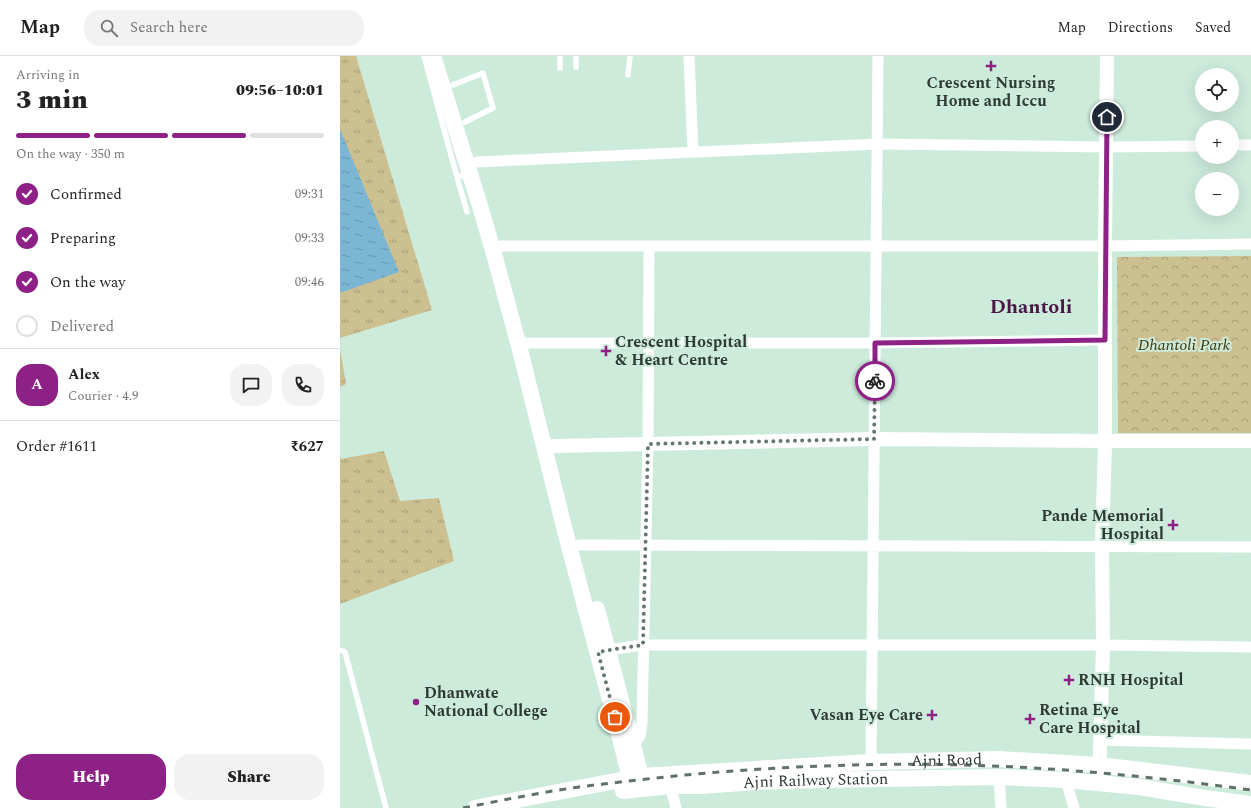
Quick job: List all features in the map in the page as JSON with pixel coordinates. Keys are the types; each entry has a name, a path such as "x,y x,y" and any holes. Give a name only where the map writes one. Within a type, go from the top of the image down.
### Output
{"main road":[{"path":"433,56 468,171 497,247 549,448 579,545 603,651"},
{"path":"444,56 465,122 468,171"},
{"path":"549,448 565,531 603,651 632,753 633,783"},
{"path":"632,753 666,778"},
{"path":"632,753 633,783"},
{"name":"Ajni Road","path":"633,783 666,778 871,762 998,759 1100,765 1251,783"},
{"name":"Ajni Railway Station","path":"666,778 702,786 755,782 820,780 1000,777 1066,780 1139,787 1205,803 1251,804"},
{"path":"475,808 633,783"},
{"path":"510,808 633,783"}],"street":[{"path":"689,56 693,152"},
{"path":"871,762 878,56"},
{"path":"1098,783 1100,765 1103,645 1102,546 1105,441 1107,56"},
{"path":"468,171 693,152 878,144 1107,147 1195,146"},
{"path":"1239,145 1251,145"},
{"path":"497,247 1105,246 1251,244"},
{"path":"632,753 640,736 642,723 648,444 649,246"},
{"path":"522,344 875,343 1105,340"},
{"path":"549,448 648,444 874,439 1251,441"},
{"path":"579,545 1251,547"},
{"path":"603,651 643,645 872,644 1251,647"},
{"path":"1100,740 1251,744"},
{"path":"1068,763 1066,780 1074,808"},
{"path":"1000,777 1001,808"},
{"path":"666,778 676,808"}],"lane":[{"path":"424,56 468,171 467,212"},
{"path":"560,56 560,68"},
{"path":"576,56 576,67"},
{"path":"628,75 630,56"},
{"path":"453,85 483,73 493,108 465,122"},
{"path":"340,650 345,652 386,808"}],"green space":[{"path":"340,56 356,56 432,310 340,338"},
{"name":"Dhantoli Park","path":"1251,256 1251,433 1118,433 1117,257"},
{"path":"340,349 346,384 340,387"},
{"path":"384,451 400,501 439,498 454,561 340,604 340,456 341,459"}],"water":[{"path":"340,129 399,272 340,293"}],"railway":[{"path":"463,808 556,790 642,779 763,769 854,765 904,764 1004,766 1053,769 1152,778 1251,790"}],"way so far":[{"path":"615,717 598,652 643,645 648,444 874,439 875,381"}],"place":[{"name":"Crescent Nursing Home and Iccu","path":"991,66"},
{"name":"Crescent Hospital & Heart Centre","path":"606,351"},
{"name":"Pande Memorial Hospital","path":"1173,525"},
{"name":"RNH Hospital","path":"1069,680"},
{"name":"Dhanwate National College","path":"416,702"},
{"name":"Vasan Eye Care","path":"932,715"},
{"name":"Retina Eye Care Hospital","path":"1030,719"}],"district":[{"name":"Dhantoli","path":"1031,307"}],"route":[{"path":"875,381 875,343 1105,340 1107,117"}]}
